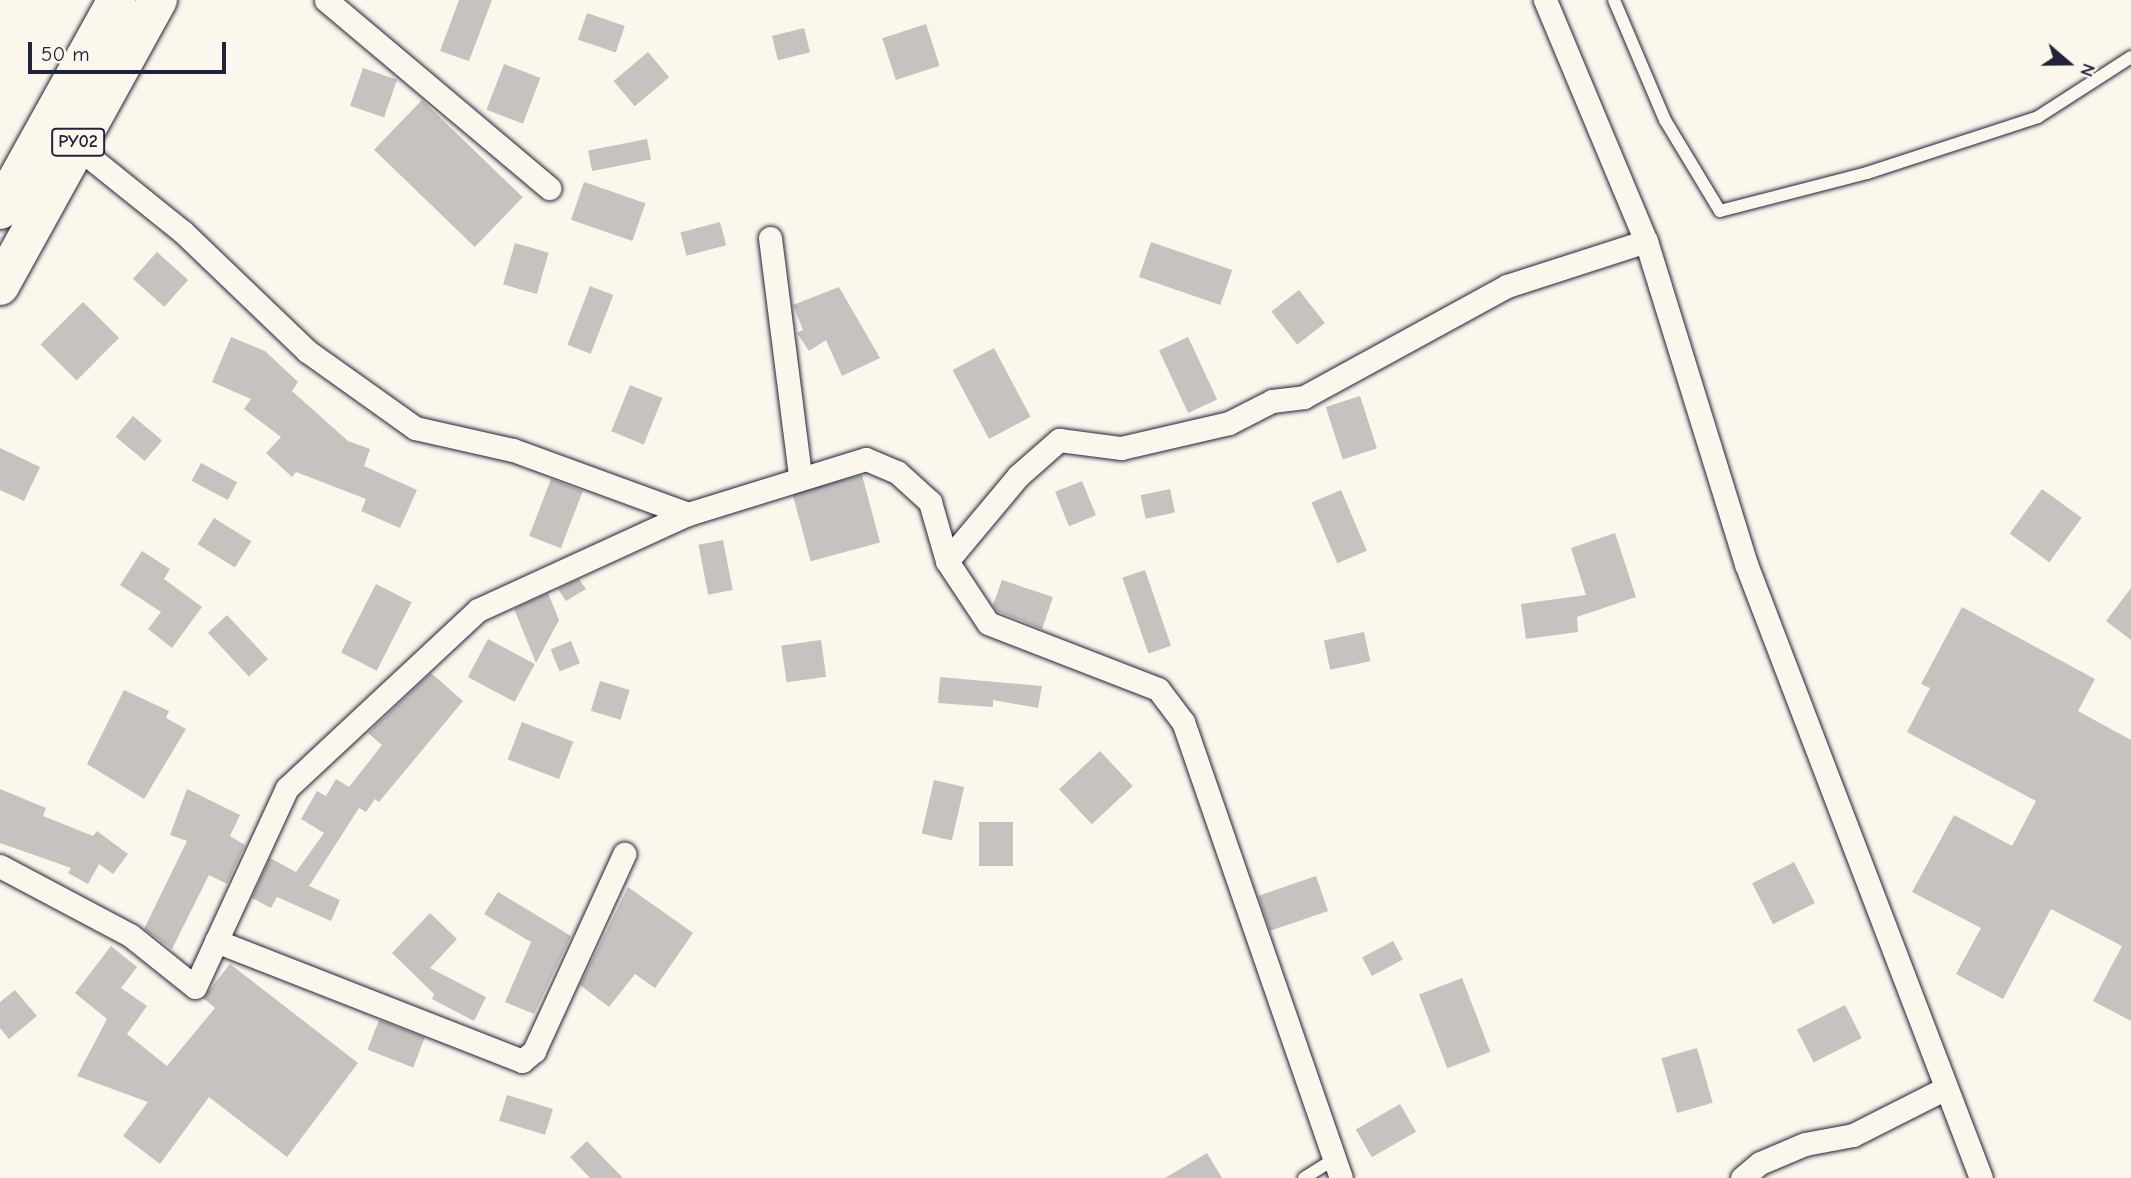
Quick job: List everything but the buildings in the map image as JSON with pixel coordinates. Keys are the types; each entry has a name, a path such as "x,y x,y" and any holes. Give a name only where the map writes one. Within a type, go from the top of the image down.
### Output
{"highway":[{"name":"PY02","path":"0,210 117,0"},
{"name":"PY02","path":"0,286 158,0"}],"street":[{"path":"326,0 549,188"},
{"path":"1545,0 1646,241 1746,564 1944,1089 1981,1178"},
{"path":"76,146 183,232 307,351 415,428 513,450 688,514"},
{"path":"770,237 800,474"},
{"path":"947,561 1018,476 1059,440 1121,448 1228,423 1272,401 1304,397 1507,286 1646,241"},
{"path":"0,866 130,935 195,987 287,788 384,693 478,610 688,514 800,474 866,459 897,472 930,502 947,561 988,624 1158,689 1183,722 1338,1168"},
{"path":"216,941 522,1061 534,1051 624,853"},
{"path":"1742,1178 1760,1163 1805,1144 1853,1135 1944,1089"}],"lane":[{"path":"1614,0 1665,120 1720,211 1867,173 2038,117 2131,57"},
{"path":"1304,1178 1338,1168"}]}
